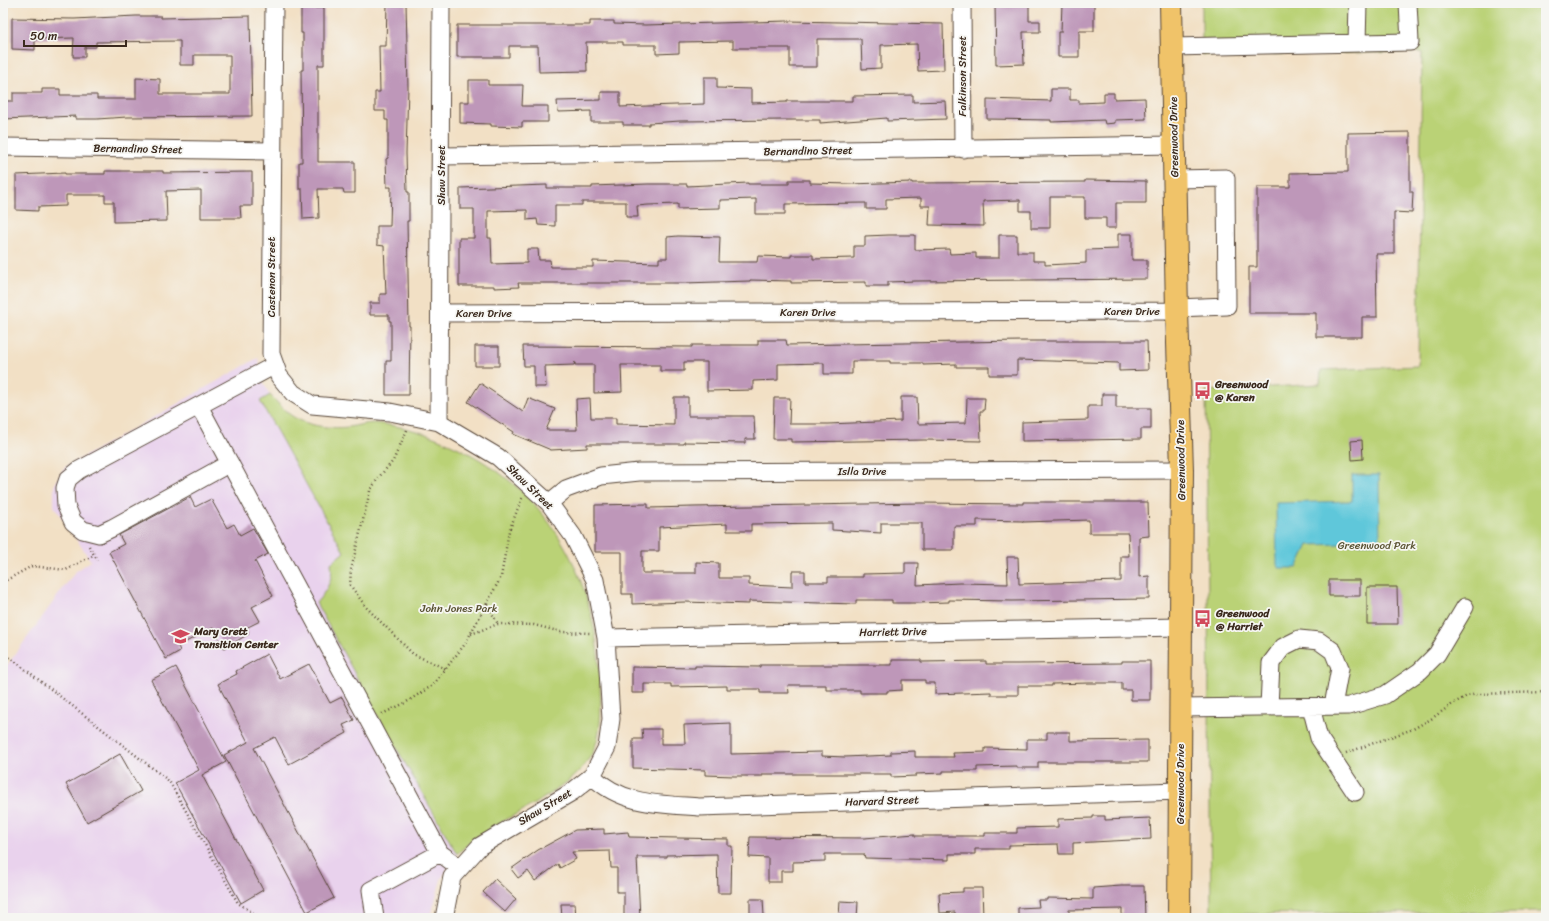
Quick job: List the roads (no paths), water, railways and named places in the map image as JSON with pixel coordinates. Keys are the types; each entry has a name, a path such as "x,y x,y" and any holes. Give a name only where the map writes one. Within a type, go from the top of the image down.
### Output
{"main road":[{"name":"Greenwood Drive","path":"1171,3 1175,145 1177,309 1182,470 1179,918"}],"street":[{"name":"Castenon Street","path":"274,3 271,354 278,376 293,393 312,405 390,412 439,422"},
{"name":"Shaw Street","path":"441,3 442,156 439,422 498,456 549,503 573,536 594,580 605,632 611,719 607,747 592,776 572,792 480,846 452,877 444,918"},
{"name":"Falkinson Street","path":"962,3 963,149"},
{"path":"1357,43 1358,3"},
{"path":"1172,47 1410,42 1408,3"},
{"name":"Bernandino Street","path":"442,156 1175,145"},
{"name":"Bernandino Street","path":"3,147 273,151"},
{"name":"Karen Drive","path":"440,313 1177,309 1227,306 1226,178 1175,179"},
{"path":"230,462 99,534 83,530 72,522 66,506 64,488 68,479 79,470 275,365"},
{"path":"199,406 440,853 460,868"},
{"name":"Islla Drive","path":"549,503 566,489 601,476 639,472 1182,470"},
{"path":"1180,708 1349,706 1385,695 1420,671 1437,654 1465,607"},
{"name":"Harriett Drive","path":"605,632 1180,627"},
{"path":"1269,707 1271,663 1283,647 1299,639 1319,641 1333,651 1340,668 1333,706"},
{"path":"1311,707 1320,738 1332,761 1355,792"},
{"name":"Harvard Street","path":"592,776 604,787 644,803 699,807 1180,791"},
{"path":"375,918 371,890 440,853"}],"water":[{"path":"1352,475 1379,475 1380,543 1308,545 1297,568 1279,568 1277,565 1276,503 1352,501"}],"place":[{"name":"Greenwood @ Karen","path":"1202,390"},
{"name":"Greenwood @ Harriet","path":"1203,619"},
{"name":"Mary Grett Transition Center","path":"181,637"}],"park label":[{"name":"Greenwood Park","path":"1377,545"},
{"name":"John Jones Park","path":"459,608"}]}
